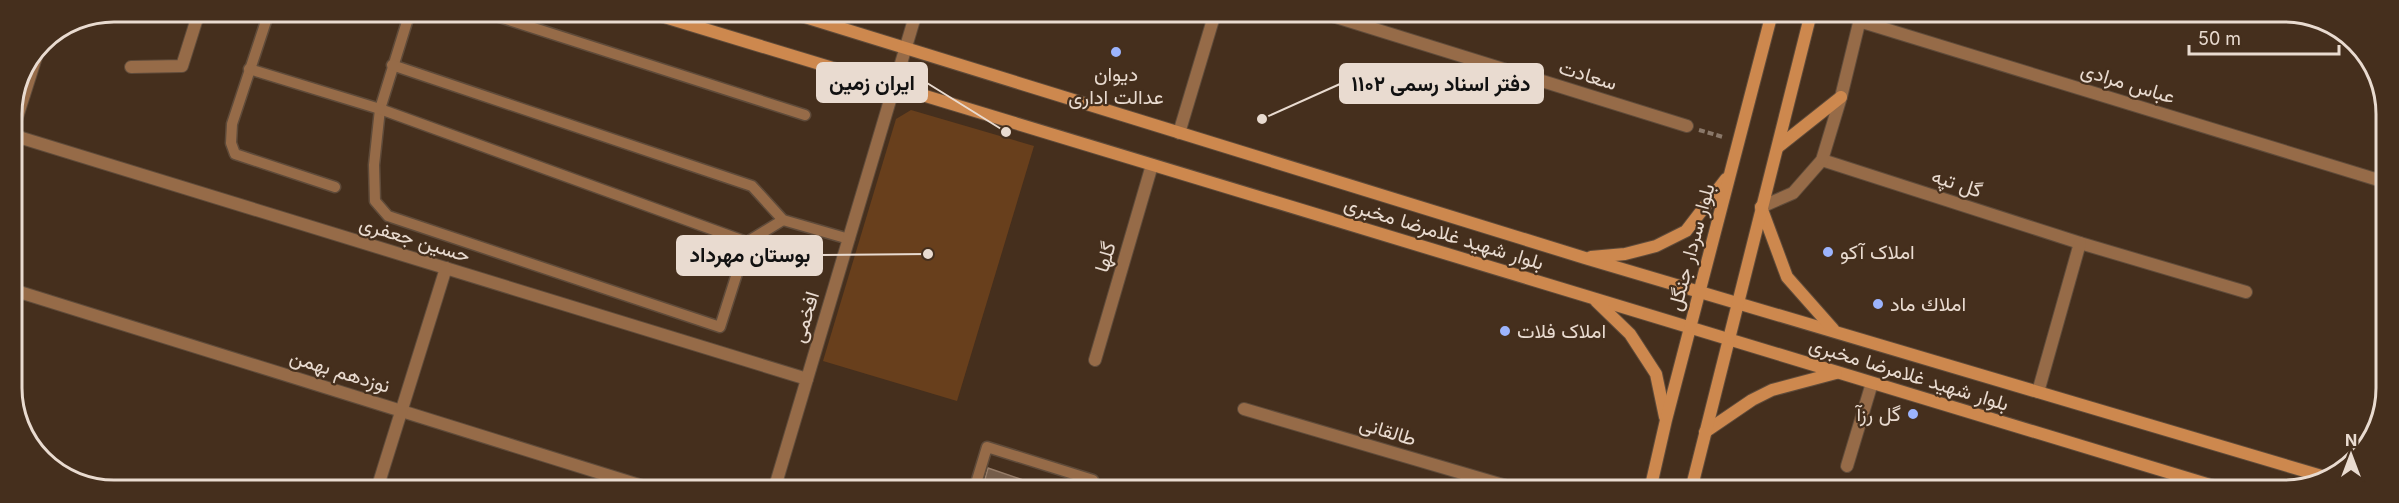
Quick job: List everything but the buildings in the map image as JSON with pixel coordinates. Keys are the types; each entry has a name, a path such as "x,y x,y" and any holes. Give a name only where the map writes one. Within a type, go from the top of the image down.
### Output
{"main road":[{"name":"بلوار شهید غلامرضا مخبری","path":"681,22 2193,480"},
{"name":"بلوار شهید غلامرضا مخبری","path":"822,22 1585,258 2317,475"},
{"name":"بلوار سردار جنگل","path":"1652,480 1770,22"},
{"path":"1693,480 1809,22"},
{"path":"1778,147 1841,97"},
{"path":"1585,258 1625,254 1656,246 1686,231 1730,173"},
{"path":"1761,207 1787,277 1834,330"},
{"path":"1593,298 1630,334 1656,374 1666,420"},
{"path":"1705,432 1752,399 1772,390 1838,372"}],"street":[{"path":"131,67 182,66 196,22"},
{"name":"افخمی","path":"777,480 913,22"},
{"path":"1179,133 1212,22"},
{"name":"سعادت","path":"1352,22 1687,126"},
{"path":"1761,207 1793,193 1822,160 1841,97 1859,22"},
{"name":"عباس مرادی","path":"1876,22 2376,179"},
{"name":"حسین جعفری","path":"23,137 807,379"},
{"name":"گل تپه","path":"1822,160 2080,243 2246,292"},
{"name":"گلها","path":"1095,360 1152,165"},
{"path":"2038,392 2080,243"},
{"path":"380,480 446,268"},
{"name":"نوزدهم بهمن","path":"22,293 623,480"},
{"path":"1848,466 1872,382"},
{"name":"طالقانی","path":"1244,408 1486,480"}],"lane":[{"path":"265,22 232,124 231,143 235,154 335,188"},
{"path":"407,22 380,109 374,165 375,201 388,216 720,327 747,242 783,220"},
{"path":"515,22 805,115"},
{"path":"392,65 752,186 783,220 849,239"},
{"path":"249,69 380,109 747,242"},
{"path":"977,480 987,447 1093,480"}],"path":[{"path":"1687,126 1738,142"}],"shaded area":[{"path":"911,110 1034,146 957,401 823,361 896,119"}],"place":[{"name":"دیوان عدالت اداری","path":"1116,52"},
{"name":"دفتر اسناد رسمی ۱۱۰۲","path":"1262,119"},
{"name":"ایران زمین","path":"1006,132"},
{"name":"املاک آکو","path":"1828,252"},
{"name":"بوستان مهرداد","path":"928,254"},
{"name":"املاك ماد","path":"1878,304"},
{"name":"املاک فلات","path":"1505,331"},
{"name":"گل رزآ","path":"1913,414"}]}
